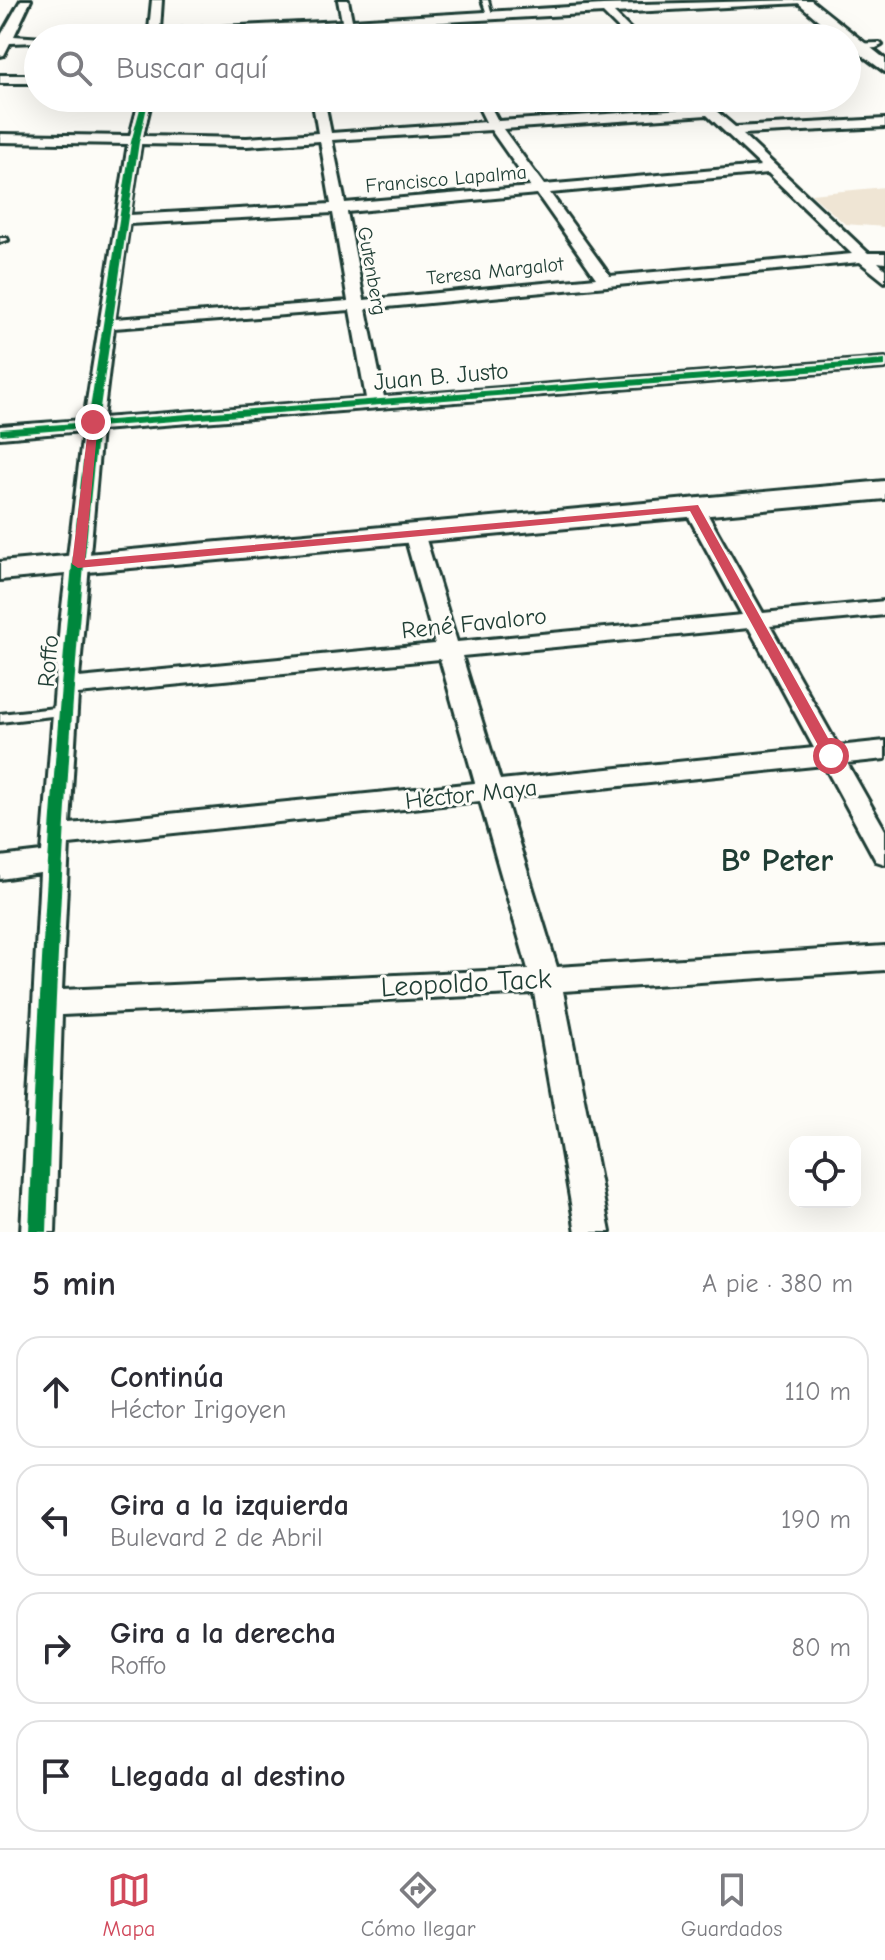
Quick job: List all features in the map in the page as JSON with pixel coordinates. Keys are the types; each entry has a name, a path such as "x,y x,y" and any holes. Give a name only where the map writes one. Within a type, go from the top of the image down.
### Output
{"main road":[{"path":"802,0 835,24"},
{"path":"818,0 843,24"},
{"path":"870,49 885,67"},
{"path":"0,571 885,490"}],"street":[{"path":"0,53 3,40 26,0"},
{"path":"155,24 157,0"},
{"path":"343,0 347,21"},
{"path":"304,24 603,8 627,3 802,0"},
{"path":"603,8 620,24"},
{"path":"445,17 448,24"},
{"path":"3,40 24,39"},
{"path":"0,79 24,79"},
{"name":"Roffo","path":"38,1232 47,1003 78,564 93,422 135,142 142,112"},
{"name":"Gutenberg","path":"320,112 376,404"},
{"path":"487,112 539,191 605,280"},
{"path":"0,138 211,143 696,112"},
{"path":"712,112 885,277"},
{"path":"731,131 885,123"},
{"name":"Francisco Lapalma","path":"123,220 340,208 772,169"},
{"name":"Teresa Margalot","path":"108,324 358,305 864,257 885,258"},
{"name":"Juan B. Justo","path":"0,432 93,422 376,404 885,363"},
{"path":"694,508 885,854"},
{"path":"414,533 546,980 593,1232"},
{"name":"René Favaloro","path":"67,687 885,608"},
{"name":"Héctor Maya","path":"0,868 57,848 490,792 885,750"},
{"name":"Leopoldo Tack","path":"47,1003 546,980 885,958"}],"lane":[{"path":"485,0 490,14"},
{"path":"0,718 66,710"}],"shaded area":[{"path":"885,187 885,227 845,224 811,194"}],"cycle path":[{"path":"38,1232 51,928 71,624 102,353 135,142 142,112"},
{"path":"0,432 885,363"}],"district":[{"name":"Bº Peter","path":"777,860"}],"route":[{"path":"93,422 78,564 694,508 831,756"}]}
